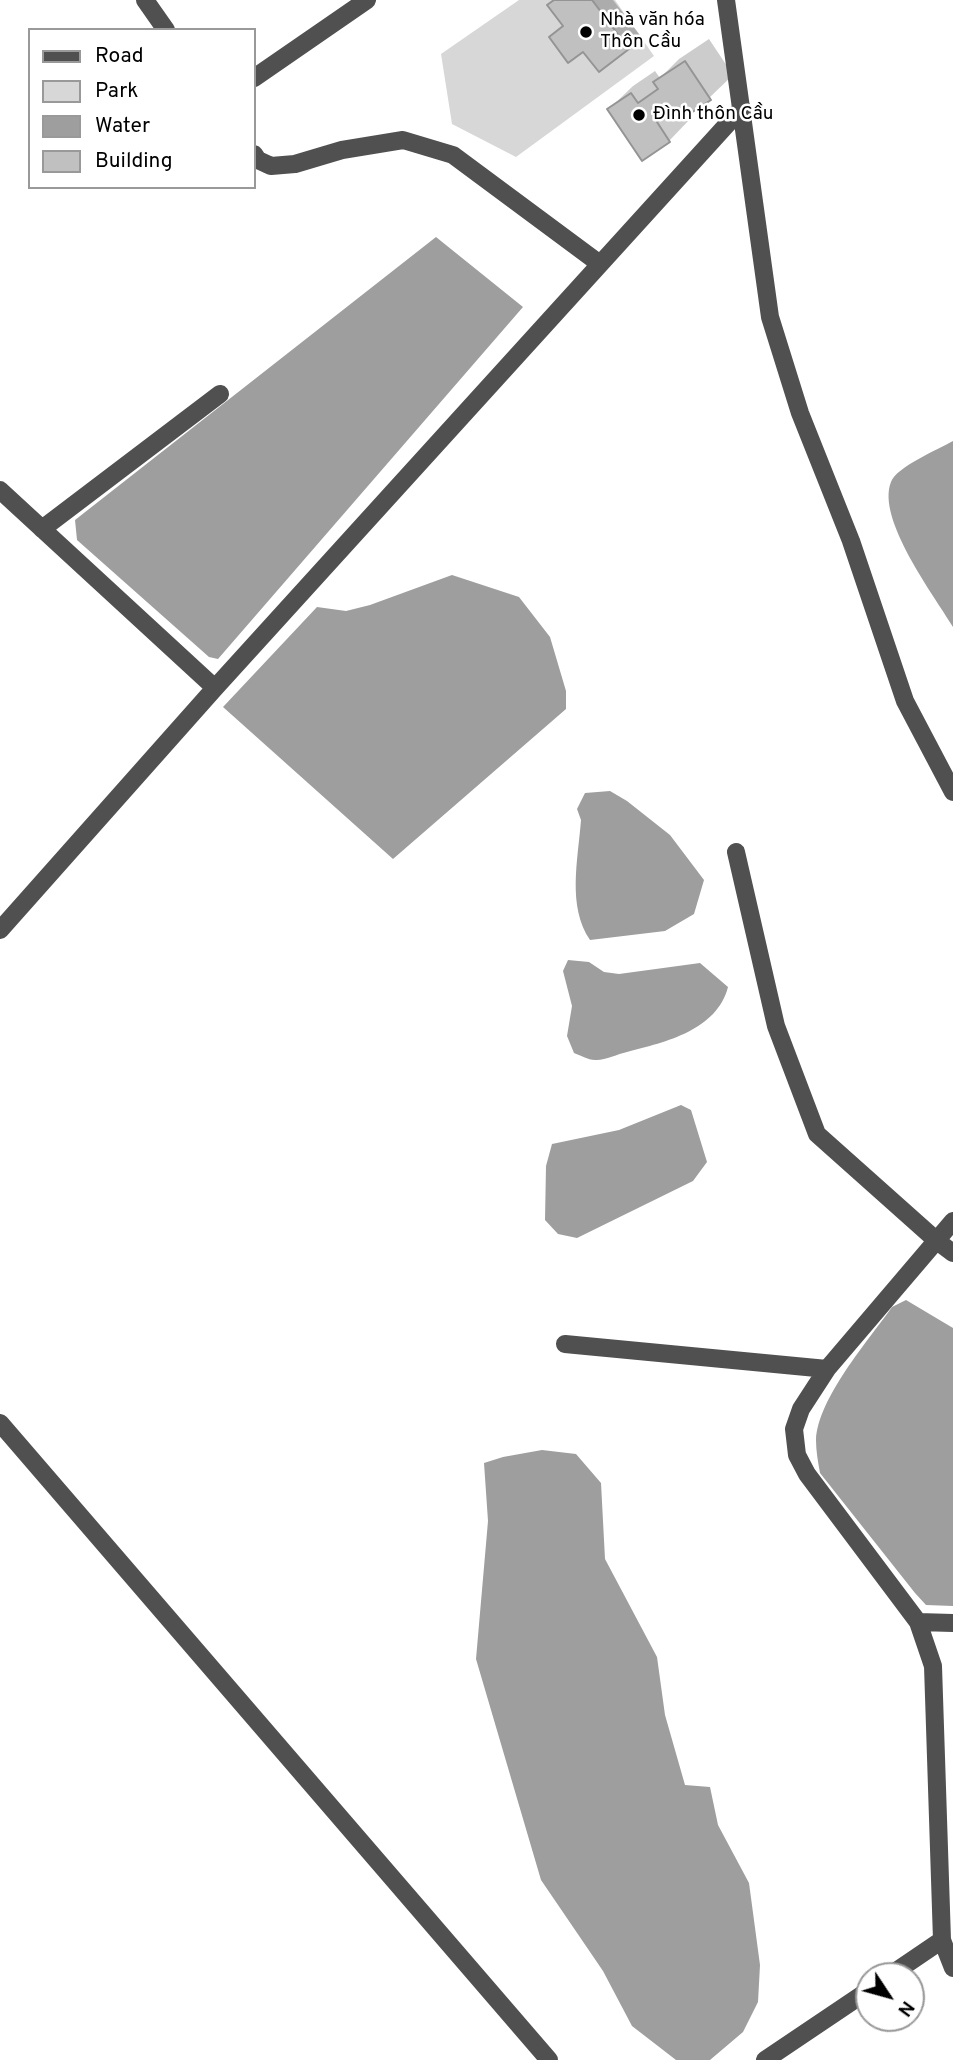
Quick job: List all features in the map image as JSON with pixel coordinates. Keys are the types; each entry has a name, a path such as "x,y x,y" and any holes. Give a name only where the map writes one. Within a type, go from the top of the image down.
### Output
{"street":[{"path":"145,0 165,28"},
{"path":"256,77 367,0"},
{"path":"726,0 770,317 800,413 851,541 905,701 953,792"},
{"path":"0,930 215,688 742,108"},
{"path":"256,157 271,166 295,164 364,146 403,140 441,151 453,155 600,264"},
{"path":"42,529 220,394"},
{"path":"0,490 215,688"},
{"path":"736,852 776,1026 817,1134 953,1253"},
{"path":"953,1221 827,1369 801,1409 794,1429 797,1455 807,1474 918,1622 933,1666 946,1846 942,1940 953,1968"},
{"path":"565,1345 827,1369"},
{"path":"0,1423 549,2060"},
{"path":"918,1622 953,1623"},
{"path":"910,1962 942,1940"},
{"path":"765,2060 855,1999"}],"green space":[{"path":"519,0 615,0 654,56 516,157 452,124 441,54"}],"water":[{"path":"436,237 523,307 218,659 209,657 77,540 75,520"},
{"path":"953,441 953,627 899,536 889,498 891,482 901,470"},
{"path":"452,575 519,597 550,637 566,691 566,709 393,859 223,707 317,607 346,611"},
{"path":"610,791 670,835 704,880 694,914 665,931 590,940 583,927 576,898 581,820 577,809 585,793"},
{"path":"568,960 589,962 604,972 619,974 700,963 728,987 713,1014 688,1032 658,1044 592,1060 574,1053 567,1036 572,1006 563,971"},
{"path":"681,1105 691,1110 707,1162 693,1181 577,1238 558,1234 545,1220 546,1166 552,1144 619,1130"},
{"path":"906,1300 953,1328 953,1606 926,1605 820,1473 818,1461 816,1440 825,1406 858,1353 892,1307"},
{"path":"542,1450 576,1454 601,1483 605,1559 657,1657 665,1715 685,1785 710,1787 718,1825 749,1883 760,1965 758,2002 743,2032 710,2060 676,2060 632,2026 603,1971 541,1880 476,1659 488,1521 484,1463"}],"building":[{"name":"Nhà văn hóa Thôn Cầu","path":"554,0 592,0 629,49 599,72 583,52 568,63 549,37 563,26 547,5"},
{"name":"Đình thôn Cầu","path":"685,61 711,100 680,120 673,110 657,122 670,142 642,161 607,109 631,93 638,103 658,89 653,82"}],"place":[{"name":"Nhà văn hóa Thôn Cầu","path":"586,32"},
{"name":"Đình thôn Cầu","path":"639,115"}]}
